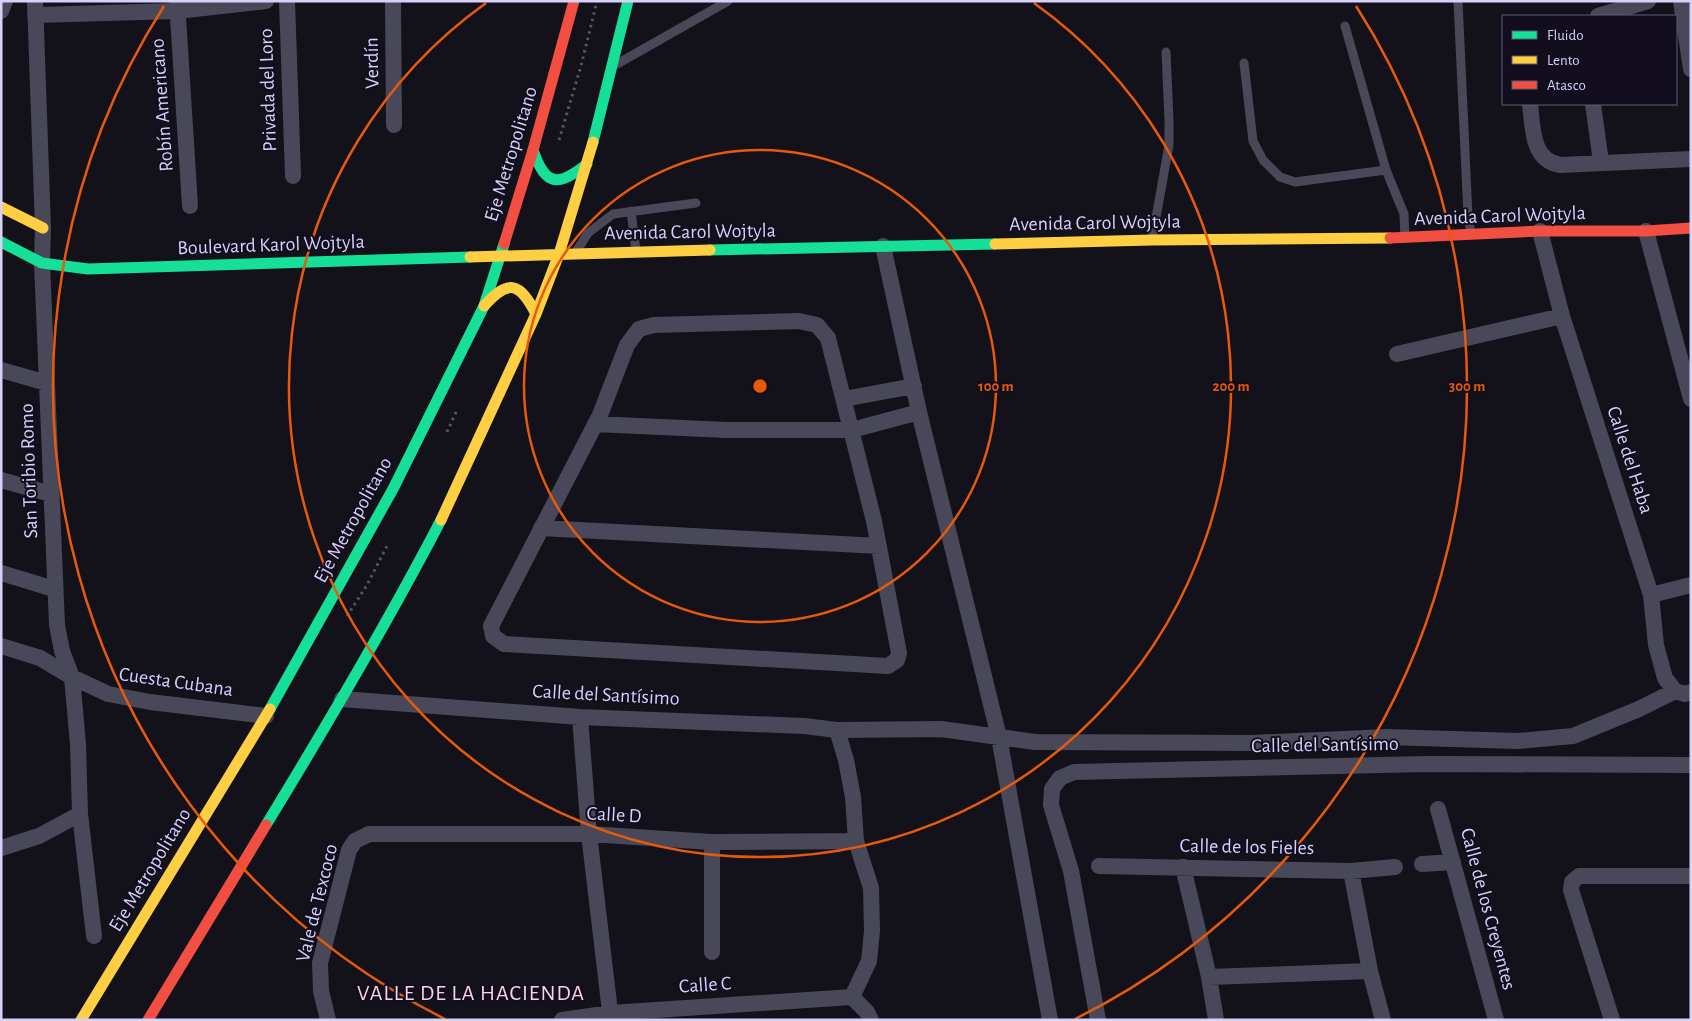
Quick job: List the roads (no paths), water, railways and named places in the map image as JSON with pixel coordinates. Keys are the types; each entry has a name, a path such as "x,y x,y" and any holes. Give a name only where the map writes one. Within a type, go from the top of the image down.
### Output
{"main road":[{"name":"Eje Metropolitano","path":"81,1020 266,716 393,488 484,306 534,150 574,1"},
{"path":"148,1020 342,698 408,584 443,516 536,314 559,254 587,164 628,1"},
{"path":"534,150 538,164 543,171 554,179 567,179 587,164"},
{"path":"1,207 43,228"},
{"name":"Avenida Carol Wojtyla","path":"500,256 1152,240 1405,238 1540,231 1646,231 1691,228"},
{"name":"Boulevard Karol Wojtyla","path":"1,242 42,263 88,269 500,256"},
{"path":"484,306 494,294 501,290 512,288 526,295 536,314"}],"street":[{"path":"1,11 5,1"},
{"path":"35,8 177,6 266,1"},
{"name":"Privada del Loro","path":"286,1 293,176"},
{"name":"Verdín","path":"392,1 394,125"},
{"path":"1601,15 1648,1"},
{"path":"1681,1 1691,69"},
{"name":"Robín Americano","path":"177,6 190,206"},
{"name":"San Toribio Romo","path":"35,8 54,589 57,625 62,650 72,677 78,744 80,814 94,936"},
{"path":"1530,105 1534,140 1539,151 1551,164 1691,158"},
{"path":"1593,105 1601,162"},
{"name":"Calle del Haba","path":"1540,231 1562,316 1651,595 1656,645 1666,678 1684,692"},
{"path":"1646,231 1691,399"},
{"path":"883,246 919,412 999,737 1050,1020"},
{"path":"1397,354 1562,316"},
{"path":"799,321 817,325 828,338 844,398 879,546 899,653 897,660 888,666 504,644 493,636 491,626 596,424 627,345 639,329 654,325 799,321"},
{"path":"1,370 47,383"},
{"path":"844,398 914,386"},
{"path":"596,424 726,430 852,430 919,412"},
{"path":"1,480 51,494"},
{"path":"541,528 879,546"},
{"path":"1,573 54,589"},
{"path":"1651,595 1691,585"},
{"name":"Cuesta Cubana","path":"1,646 40,658 72,677 108,694 150,702 266,716"},
{"name":"Calle del Santísimo","path":"342,698 580,717 775,724 837,730 941,730 1035,742 1251,743 1387,738 1518,741 1573,736 1684,692"},
{"path":"580,717 589,834 611,1016"},
{"path":"837,730 846,760 853,797 856,841 871,888 872,931 869,961 852,997 867,1012 871,1020"},
{"name":"Calle del Santísimo","path":"1098,1020 1071,871 1050,805 1052,789 1060,778 1074,772 1427,764 1691,765"},
{"name":"Calle de los Creyentes","path":"1438,810 1496,1020"},
{"path":"1,848 39,836 80,814"},
{"name":"Calle D","path":"369,834 589,834 712,842 856,841"},
{"name":"Vale de Texcoco","path":"328,1020 321,991 320,963 348,850 355,841 369,834"},
{"path":"712,842 712,952"},
{"path":"1422,864 1453,862"},
{"name":"Calle de los Fieles","path":"1099,866 1183,866 1351,871 1395,867"},
{"path":"1183,866 1209,978 1216,1020"},
{"path":"1351,871 1370,971 1383,1020"},
{"path":"1612,1020 1571,890 1572,882 1579,876 1691,876"},
{"path":"1209,978 1370,971"},
{"name":"Calle C","path":"562,1020 852,997"}],"lane":[{"path":"612,66 728,1"},
{"path":"1458,1 1468,216 1471,234"},
{"path":"1345,26 1386,170 1404,214 1405,238"},
{"path":"1152,240 1169,145 1166,52"},
{"path":"1244,63 1253,141 1263,160 1280,177 1295,182 1386,170"},
{"path":"575,253 588,233 613,214 696,204"},
{"path":"631,211 636,252"}],"district":[{"name":"VALLE DE LA HACIENDA","path":"471,993"}]}
